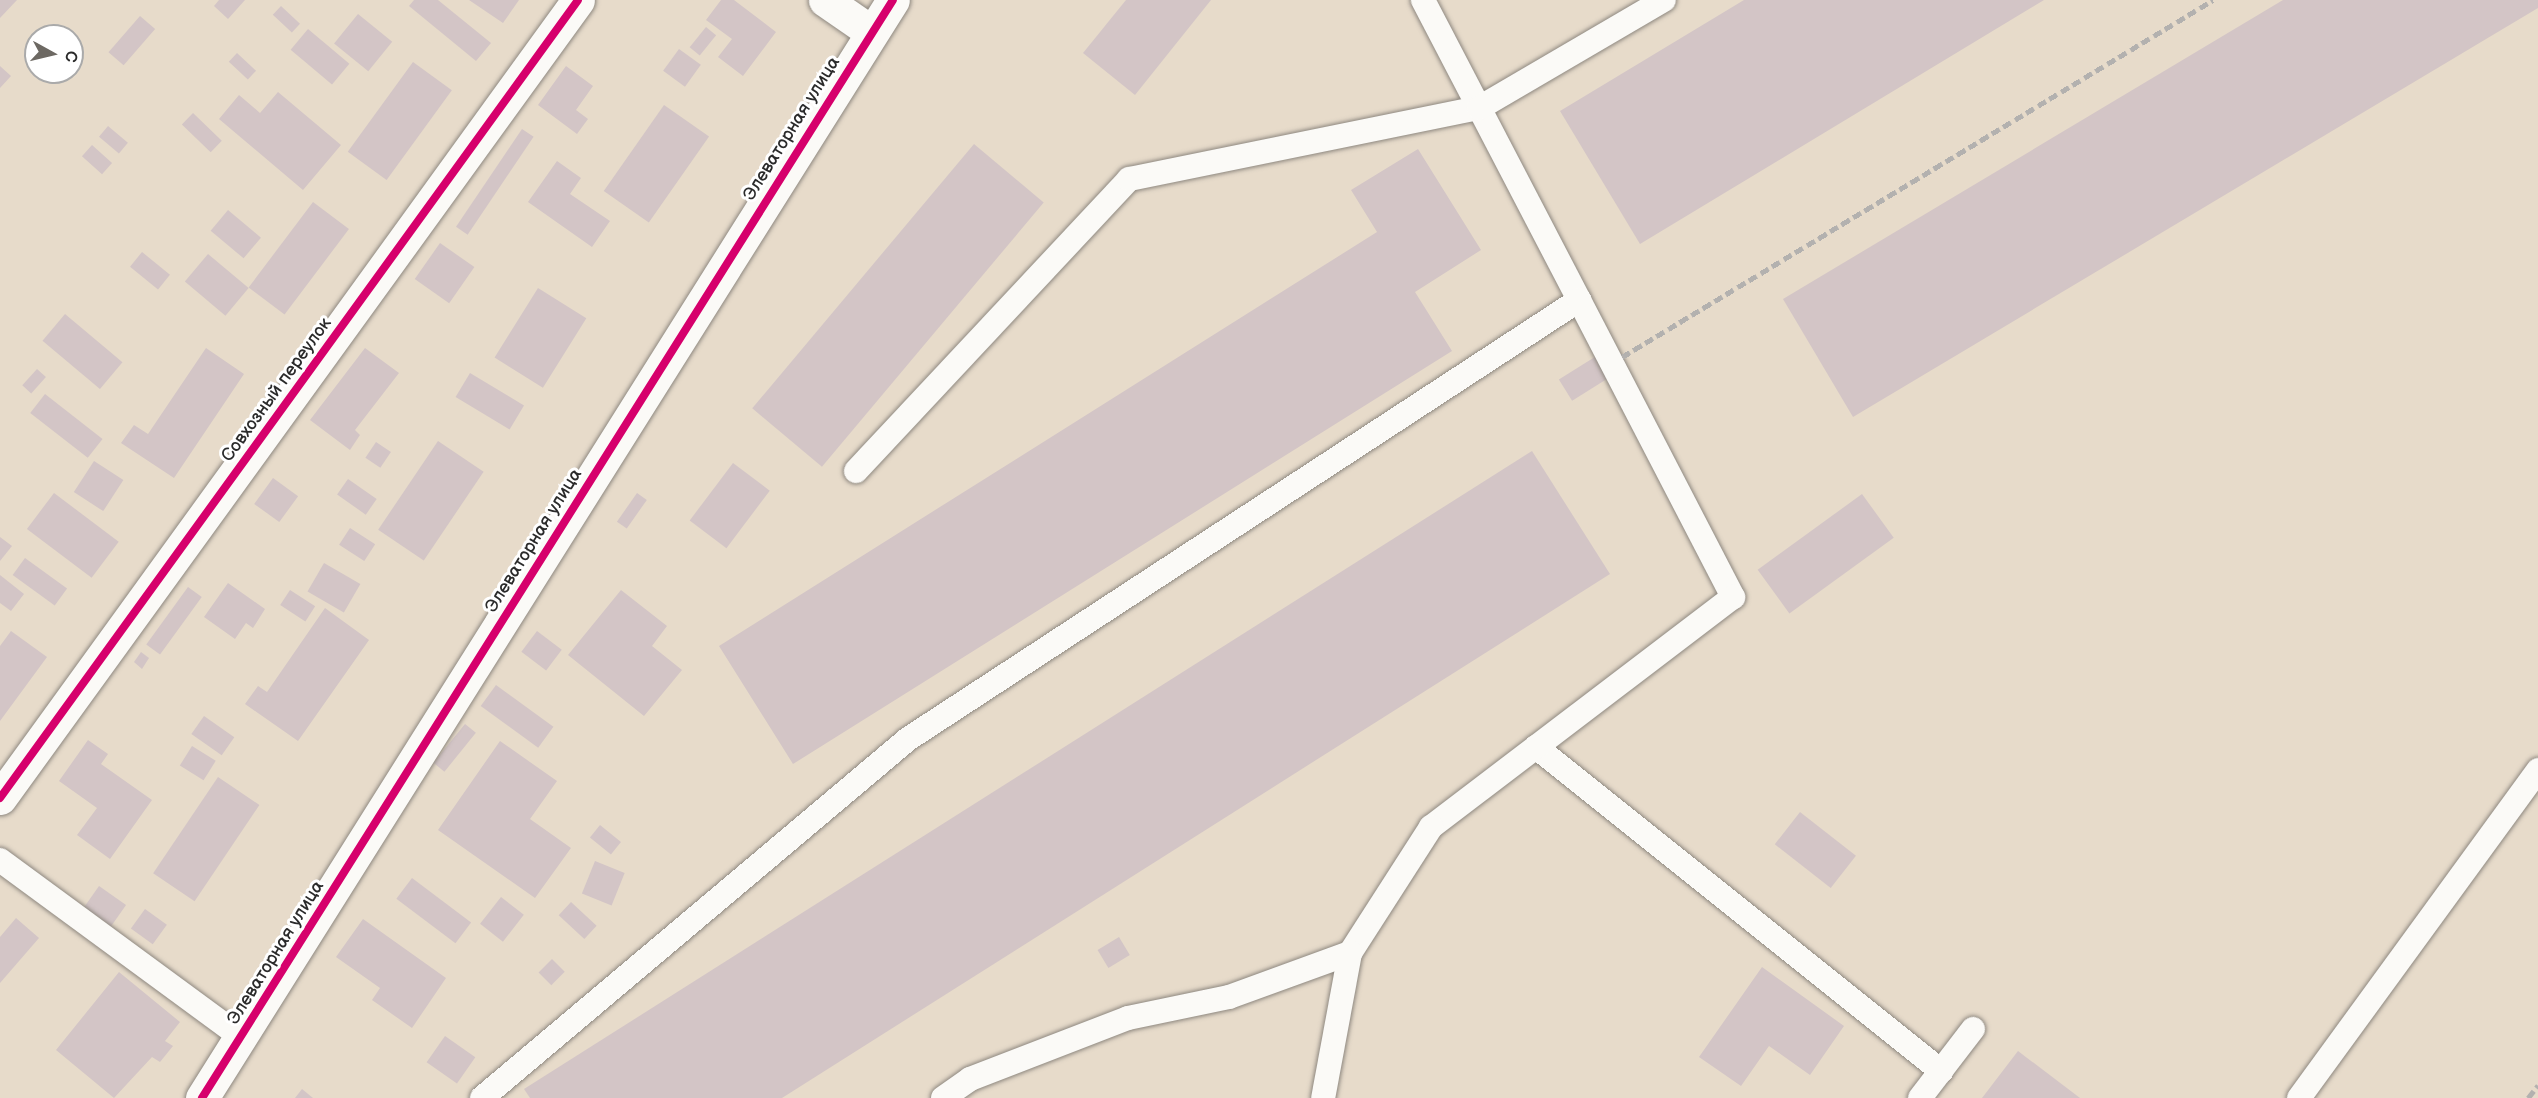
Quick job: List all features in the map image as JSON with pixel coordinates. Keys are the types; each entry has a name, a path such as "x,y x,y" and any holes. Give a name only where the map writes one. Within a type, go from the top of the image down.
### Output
{"street":[{"name":"Совхозный переулок","path":"0,798 578,0"},
{"path":"825,0 870,31"},
{"name":"Элеваторная улица","path":"202,1098 870,31 893,0"}],"lane":[{"path":"1323,1098 1350,953 1431,826 1733,597 1423,0"},
{"path":"856,471 1129,179 1479,108 1664,0"},
{"path":"482,1098 908,739 1579,300"},
{"path":"1536,747 1941,1071"},
{"path":"2299,1098 2538,770"},
{"path":"0,860 241,1037"},
{"path":"943,1098 970,1079 1128,1018 1228,997 1350,953"},
{"path":"1920,1098 1973,1029"}],"building":[{"path":"0,0 17,0 0,18"},
{"path":"219,0 245,0 228,19 214,6"},
{"path":"414,0 438,0 491,43 476,61 409,6"},
{"path":"469,0 519,0 503,23"},
{"path":"721,0 734,0 776,32 743,76 718,57 732,39 706,20"},
{"path":"1126,0 1211,0 1135,95 1083,53"},
{"path":"1744,0 2044,0 1640,244 1560,111"},
{"path":"2283,0 2538,0 2538,8 1853,417 1783,299"},
{"path":"281,6 300,24 292,33 273,15"},
{"path":"358,14 392,42 368,71 334,44"},
{"path":"140,16 155,29 124,65 109,52"},
{"path":"706,27 716,35 700,55 690,47"},
{"path":"308,29 349,64 332,84 291,50"},
{"path":"679,49 701,65 685,87 663,71"},
{"path":"237,53 256,71 248,80 229,62"},
{"path":"413,62 452,90 387,180 348,152"},
{"path":"0,66 11,76 0,88"},
{"path":"566,66 593,86 576,110 588,119 577,134 538,105"},
{"path":"278,92 341,145 303,190 219,119 239,95 260,113"},
{"path":"664,105 709,137 649,223 604,191"},
{"path":"193,113 222,141 211,152 182,125"},
{"path":"108,126 128,143 119,153 99,137"},
{"path":"522,129 534,137 468,235 456,227"},
{"path":"974,144 1044,202 822,467 752,408"},
{"path":"92,145 112,163 102,174 82,156"},
{"path":"1418,149 1481,250 1415,292 1452,351 793,764 719,646 1377,232 1351,190"},
{"path":"557,161 581,178 570,194 610,221 592,247 528,202"},
{"path":"313,202 349,229 285,315 249,287"},
{"path":"228,210 261,238 244,258 211,231"},
{"path":"440,243 474,267 449,303 415,279"},
{"path":"142,252 170,275 158,289 130,267"},
{"path":"208,254 249,288 225,316 185,282"},
{"path":"538,288 586,318 543,388 495,358"},
{"path":"65,314 122,362 100,389 43,341"},
{"path":"1614,345 1627,366 1572,401 1559,379"},
{"path":"206,348 244,374 174,478 121,443 134,425 148,434"},
{"path":"365,348 399,373 355,430 360,435 350,450 310,420"},
{"path":"37,369 46,377 31,393 22,385"},
{"path":"470,373 524,405 510,429 456,397"},
{"path":"45,394 103,439 88,458 30,413"},
{"path":"438,441 484,472 424,560 378,530"},
{"path":"376,442 391,452 380,468 365,458"},
{"path":"1532,451 1610,574 782,1098 530,1098 524,1089"},
{"path":"94,461 123,480 103,511 74,492"},
{"path":"733,463 770,491 726,548 690,521"},
{"path":"273,478 298,496 279,522 254,504"},
{"path":"348,479 377,499 366,515 337,495"},
{"path":"54,493 119,542 92,578 27,529"},
{"path":"637,493 647,500 627,529 617,522"},
{"path":"1862,494 1894,538 1789,614 1758,570"},
{"path":"350,528 375,544 364,561 339,545"},
{"path":"0,537 12,546 0,561"},
{"path":"25,558 67,589 55,606 13,575"},
{"path":"324,563 360,584 344,613 308,592"},
{"path":"0,575 24,594 11,611 0,603"},
{"path":"228,583 265,609 253,628 246,623 235,639 204,617"},
{"path":"188,587 202,597 160,654 146,644"},
{"path":"290,590 315,606 305,621 280,605"},
{"path":"621,590 667,626 652,646 682,670 644,716 568,655"},
{"path":"325,608 369,640 298,741 245,704 258,686 267,692"},
{"path":"11,631 47,657 0,721 0,646"},
{"path":"537,631 562,650 546,670 521,652"},
{"path":"141,652 149,658 142,669 134,662"},
{"path":"496,685 553,727 538,748 481,706"},
{"path":"204,716 234,737 222,755 191,734"},
{"path":"465,724 476,733 444,772 434,763"},
{"path":"88,740 108,754 101,764 152,800 110,859 77,835 97,808 59,781"},
{"path":"500,741 557,781 530,819 571,848 535,898 438,830"},
{"path":"192,746 216,761 204,780 180,766"},
{"path":"218,777 259,805 195,901 153,873"},
{"path":"1800,812 1856,856 1831,888 1775,844"},
{"path":"600,825 621,842 611,854 590,837"},
{"path":"595,861 625,873 612,905 582,893"},
{"path":"412,878 471,923 455,943 396,899"},
{"path":"99,886 126,905 111,926 84,907"},
{"path":"501,897 524,915 503,942 480,924"},
{"path":"571,902 597,926 584,939 559,915"},
{"path":"145,909 167,925 153,944 131,928"},
{"path":"16,918 39,938 0,983 0,937"},
{"path":"363,919 446,978 412,1028 372,1000 380,988 336,957"},
{"path":"1119,937 1130,955 1108,968 1098,950"},
{"path":"552,959 565,972 551,985 539,972"},
{"path":"1762,967 1844,1026 1810,1075 1769,1046 1741,1086 1699,1057"},
{"path":"119,972 180,1022 165,1041 173,1046 160,1062 152,1057 114,1098 56,1050"},
{"path":"445,1036 475,1057 457,1083 427,1062"},
{"path":"2018,1051 2080,1098 1982,1098"},
{"path":"302,1089 313,1098 295,1098"}],"railway":[{"path":"1622,357 2213,0"},
{"path":"2528,1098 2538,1085"}],"cycle path":[{"path":"0,798 578,0"},
{"path":"202,1098 893,0"}]}
